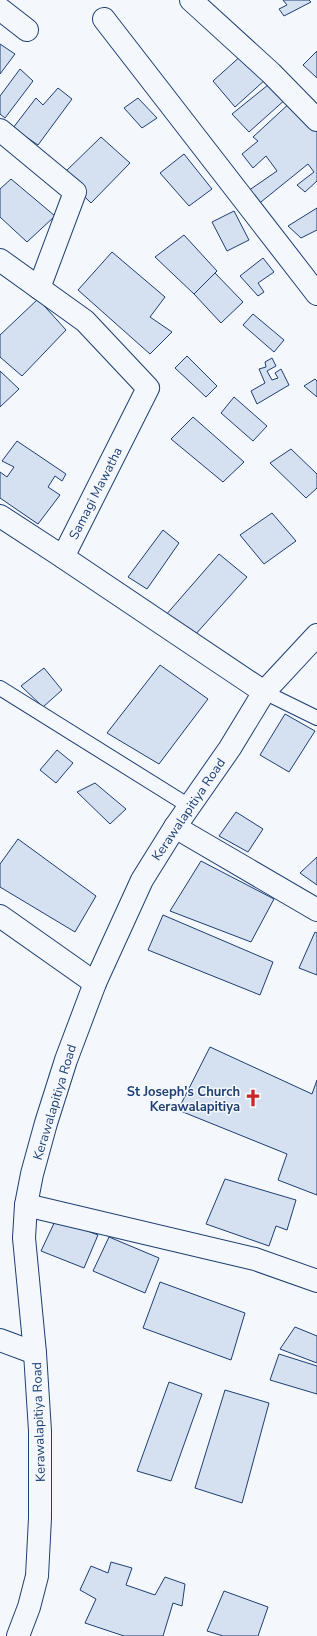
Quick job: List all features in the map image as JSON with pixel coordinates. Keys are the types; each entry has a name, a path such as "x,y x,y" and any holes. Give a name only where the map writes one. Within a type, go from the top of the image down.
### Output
{"street":[{"path":"191,0 271,73 317,120"},
{"path":"0,9 27,30"},
{"path":"104,19 317,294"},
{"path":"0,130 75,192 39,288"},
{"name":"Samagi Mawatha","path":"0,260 85,321 148,388 63,557"},
{"path":"0,516 264,692"},
{"name":"Kerawalapitiya Road","path":"18,1636 29,1607 37,1576 40,1431 35,1353 24,1238 26,1205 32,1174 46,1123 66,1060 95,983 142,880 174,827 230,748 264,692 317,635"},
{"path":"174,827 317,910"},
{"path":"0,916 95,983"},
{"path":"26,1205 255,1259 317,1281"},
{"path":"0,1340 35,1353"}],"lane":[{"path":"0,688 189,806"},
{"path":"264,692 317,718"}],"building":[{"path":"283,0 309,0 311,2 284,16 279,9 287,5"},
{"path":"0,44 15,54 0,74"},
{"path":"317,51 317,78 303,65"},
{"path":"243,54 266,79 235,107 213,81"},
{"path":"20,69 33,81 5,118 0,114 0,96"},
{"path":"273,81 287,98 249,132 232,114"},
{"path":"58,88 72,99 38,145 13,128 36,98 43,105"},
{"path":"138,98 157,118 142,128 124,108"},
{"path":"293,100 317,125 317,181 305,192 297,185 314,172 308,164 256,206 245,193 277,171 266,156 253,168 242,154 258,141 253,137"},
{"path":"101,137 130,163 91,203 62,175"},
{"path":"184,154 212,189 189,206 160,173"},
{"path":"11,179 55,216 27,242 0,217 0,189"},
{"path":"317,208 317,230 301,238 288,226"},
{"path":"234,211 249,240 227,251 212,222"},
{"path":"184,235 217,271 194,294 155,257"},
{"path":"112,252 165,297 150,317 172,332 150,354 78,290"},
{"path":"263,258 274,272 258,283 264,292 258,296 240,276"},
{"path":"215,273 243,302 221,323 194,294"},
{"path":"38,299 66,330 22,376 0,357 0,335"},
{"path":"253,314 284,340 274,352 243,325"},
{"path":"187,356 217,386 206,397 175,368"},
{"path":"272,358 276,366 267,371 272,380 278,378 275,373 281,369 289,385 257,404 251,391 265,383 259,369 266,367 265,362"},
{"path":"0,371 19,389 0,407"},
{"path":"315,379 317,381 317,397 304,386"},
{"path":"234,397 267,426 253,441 221,413"},
{"path":"193,417 244,462 223,482 171,439"},
{"path":"17,441 66,474 62,481 55,476 48,487 60,495 38,524 0,498 0,472 7,477 14,467 2,461"},
{"path":"291,449 317,474 317,488 306,498 270,463"},
{"path":"272,513 296,541 264,564 240,535"},
{"path":"163,530 179,543 147,589 128,577"},
{"path":"219,554 247,577 194,636 165,616"},
{"path":"160,665 208,699 159,764 107,733"},
{"path":"44,668 62,690 43,707 21,686"},
{"path":"285,714 315,731 289,772 260,755"},
{"path":"57,750 73,763 56,783 40,770"},
{"path":"95,783 126,809 110,824 77,792"},
{"path":"236,812 263,829 248,852 219,836"},
{"path":"18,839 96,896 75,932 0,887 0,864"},
{"path":"317,857 317,885 300,873"},
{"path":"201,861 274,899 251,942 170,911"},
{"path":"163,915 273,962 260,995 148,950"},
{"path":"315,932 317,933 317,975 299,968"},
{"path":"210,1047 312,1094 317,1080 317,1195 278,1180 287,1154 178,1110"},
{"path":"225,1179 296,1200 287,1230 276,1226 269,1246 206,1224"},
{"path":"56,1219 98,1235 84,1268 41,1251"},
{"path":"109,1237 159,1258 145,1293 93,1271"},
{"path":"160,1282 245,1313 231,1360 143,1328"},
{"path":"295,1327 317,1336 317,1363 280,1349"},
{"path":"279,1354 317,1366 317,1394 270,1380"},
{"path":"169,1382 202,1394 171,1481 137,1471"},
{"path":"225,1390 269,1403 242,1503 195,1488"},
{"path":"111,1562 132,1568 126,1585 155,1595 165,1577 185,1584 182,1606 173,1603 163,1636 124,1636 85,1623 96,1599 80,1590 91,1566 108,1573"},
{"path":"224,1591 268,1607 258,1636 223,1636 207,1631"}],"place":[{"name":"St Joseph's Church Kerawalapitiya","path":"253,1098"}]}
